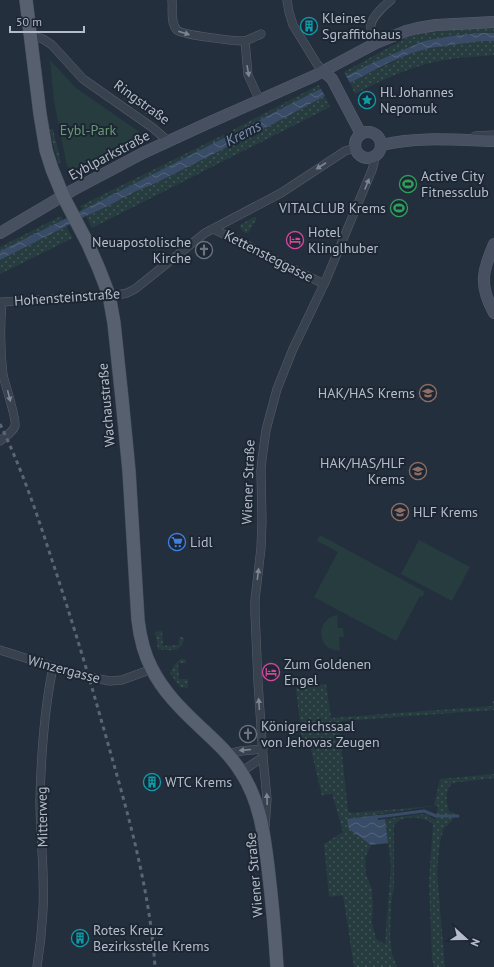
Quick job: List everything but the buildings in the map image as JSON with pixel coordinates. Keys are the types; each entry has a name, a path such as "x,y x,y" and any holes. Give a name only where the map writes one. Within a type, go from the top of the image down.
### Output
{"main road":[{"path":"26,0 30,35"},
{"name":"Ringstraße","path":"168,141 259,99 314,76 376,43 406,31 436,25 494,22"},
{"name":"Wachaustraße","path":"30,35 46,150 63,196 99,269 108,295 114,324 131,502 138,620 142,644 152,669 165,689 177,704 228,754 241,772 252,792 257,806 264,838"},
{"path":"323,71 332,79 362,134"},
{"path":"374,157 364,158 357,152 355,143 362,134 369,132 377,135 381,140 382,145 395,142 447,139 494,141"},
{"name":"Eyblparkstraße","path":"0,233 73,190 168,141"},
{"name":"Wiener Straße","path":"374,157 380,151 382,145"},
{"path":"494,244 484,274 484,286 487,300 494,313"},
{"name":"Wiener Straße","path":"264,838 271,888 277,967"}],"street":[{"path":"172,0 173,21 176,29 181,33 245,41 261,34"},
{"path":"287,0 293,25 317,64 323,71"},
{"path":"376,43 370,27 371,22 391,0"},
{"name":"Ringstraße","path":"30,35 43,39 52,45 83,79 153,128 168,141"},
{"path":"245,41 248,75 259,99"},
{"path":"463,140 476,135 494,135"},
{"name":"Hohensteinstraße","path":"0,441 15,426 16,419 3,375 0,348 2,302 117,295 127,293 135,289 205,233 281,193 345,151 355,148"},
{"name":"Wiener Straße","path":"264,838 267,799 258,682 255,613 262,533 262,454 266,430 277,389 293,349 324,284 372,170 374,157"},
{"name":"Kettensteggasse","path":"213,229 324,284"},
{"name":"Winzergasse","path":"0,650 72,674 110,681 122,680 152,669"},
{"name":"Mitterweg","path":"37,967 43,909 40,801 42,755 49,686 53,667"},
{"path":"228,754 241,750 263,753"},
{"path":"241,772 263,753"}],"green space":[{"path":"494,28 494,33 479,33 377,61 346,76 344,72 408,37 437,31"},
{"path":"482,41 494,41 494,55 439,61 417,67 396,74 355,94 350,83 412,53 430,48"},
{"name":"Eybl-Park","path":"50,60 76,88 138,131 140,135 73,170 67,166 54,102"},
{"path":"319,85 321,89 83,210 80,206 223,135"},
{"path":"124,95 155,115 155,118 146,114 124,99"},
{"path":"325,96 330,107 92,228 86,216 156,183"},
{"path":"53,129 61,163 59,164 50,130"},
{"path":"61,216 63,220 0,251 0,247"},
{"path":"256,217 256,220 248,233 245,233 241,229 240,225"},
{"path":"66,226 73,238 0,274 0,260"},
{"path":"320,535 425,592 422,597 420,596 396,641 314,597 338,552 317,541"},
{"path":"419,540 470,567 452,601 401,574"},
{"path":"337,615 338,628 343,628 344,637 339,637 340,651 326,645 323,642 321,633 323,625 327,620"},
{"path":"162,631 163,646 179,645 179,637 184,639 183,643 174,650 158,649 155,632"},
{"path":"181,659 186,660 186,663 178,663 179,679 188,679 188,688 180,687 170,673 174,665"},
{"path":"326,684 331,718 493,706 492,701 494,701 494,710 342,721 339,725 348,811 351,813 434,806 440,779 494,774 494,778 452,783 448,789 447,804 449,811 455,814 452,821 444,828 441,837 437,873 445,967 434,967 432,959 429,881 433,824 421,818 411,817 402,819 394,826 394,887 391,902 390,938 392,954 397,967 354,967 343,895 329,897 324,844 343,832 332,793 322,796 309,741 302,741 296,688","holes":["438,806 435,820 428,815 421,814 385,819 391,867 385,944 376,939 372,922 372,889 366,875 365,858 371,845 348,819"]}],"water":[{"name":"Krems","path":"479,33 494,33 494,41 482,41 430,48 412,53 386,64 269,126 0,260 0,251 377,61 424,41"},
{"path":"377,815 378,820 385,819 388,843 371,845 349,829 347,819"}],"pier":[{"path":"345,74 351,85 326,98 320,87"}],"waterway":[{"path":"377,817 424,811 436,816 458,816"}],"railway":[{"path":"0,424 21,471 68,608 86,666 133,834 147,900 155,967"}],"place":[{"name":"Kleines Sgraffitohaus","path":"309,26"},
{"name":"Hl. Johannes Nepomuk","path":"367,100"},
{"name":"Active City Fitnessclub","path":"408,184"},
{"name":"VITALCLUB Krems","path":"399,208"},
{"name":"Hotel Klinglhuber","path":"295,240"},
{"name":"Neuapostolische Kirche","path":"204,250"},
{"name":"HAK/HAS Krems","path":"428,393"},
{"name":"HAK/HAS/HLF Krems","path":"418,471"},
{"name":"HLF Krems","path":"400,512"},
{"name":"Lidl","path":"177,542"},
{"name":"Zum Goldenen Engel","path":"271,672"},
{"name":"Königreichssaal von Jehovas Zeugen","path":"248,734"},
{"name":"WTC Krems","path":"152,782"},
{"name":"Rotes Kreuz Bezirksstelle Krems","path":"80,938"}]}
